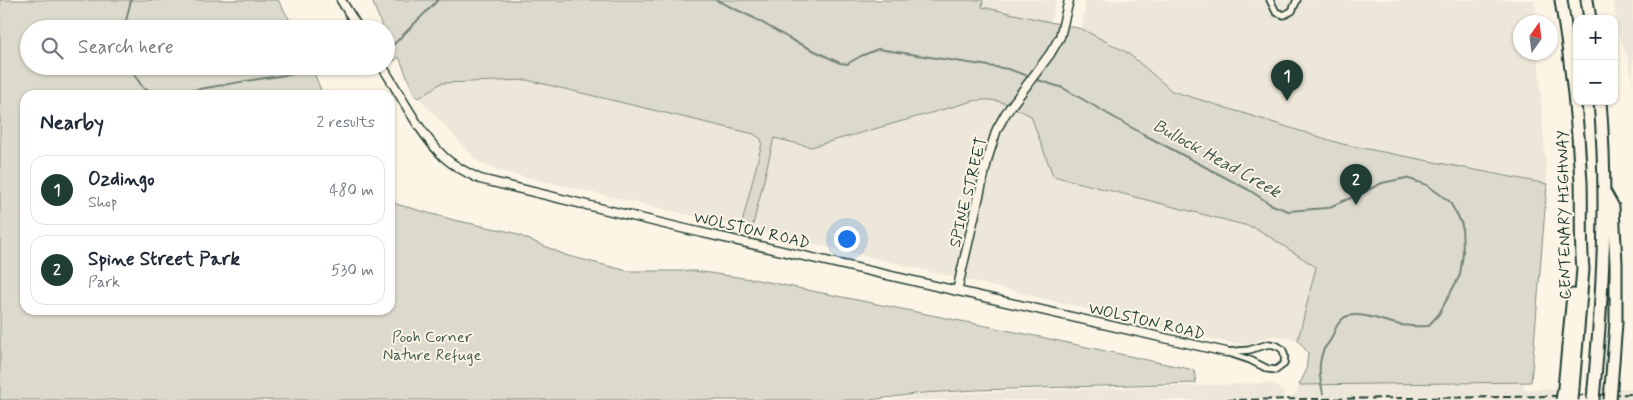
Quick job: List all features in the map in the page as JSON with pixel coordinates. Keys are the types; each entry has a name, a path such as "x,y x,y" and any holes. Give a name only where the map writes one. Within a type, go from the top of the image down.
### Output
{"highway":[{"name":"CENTENARY HIGHWAY","path":"1562,0 1572,63 1582,199 1581,255 1583,269 1568,394"},
{"path":"1587,0 1589,15"},
{"path":"1593,400 1604,258 1605,191 1600,105"},
{"path":"1605,191 1613,207 1616,263 1616,323 1610,400"}],"street":[{"path":"340,0 353,20"},
{"name":"SPINE STREET","path":"957,291 991,145 997,129 1060,37 1069,0"},
{"path":"1270,0 1276,12 1284,15 1292,11 1296,0"},
{"name":"WOLSTON ROAD","path":"388,75 435,147 454,165 480,179 1226,352 1250,360 1268,370 1276,370 1284,364 1285,356 1283,350 1278,345 1269,344 1249,350 1226,352"}],"shaded area":[{"path":"953,0 1056,0 1050,23"},
{"path":"1086,0 1535,0 1536,15 1513,15 1513,60 1538,60 1547,184 1342,144 1172,91 1128,53 1082,29"},
{"path":"1613,0 1633,0 1633,86 1629,62 1619,35 1618,15 1616,15"},
{"path":"527,80 754,134 761,139 762,143 741,227 504,172 479,163 419,98 441,83"},
{"path":"973,101 1000,101 1031,116 1053,177 1256,228 1316,267 1298,340 1273,335 1248,344 1230,343 752,229 773,138 811,147"},
{"path":"1272,383 1283,392 1285,398 1275,398 1275,400 888,400 927,394"},
{"path":"1523,383 1524,390 1555,388 1553,400 1293,400 1292,397 1297,392 1299,385"},
{"path":"1615,388 1633,389 1633,400 1614,400"}],"green space":[{"name":"Pooh Corner Nature Refuge","path":"0,0 278,0 290,20 20,20 20,75 315,75 321,90 20,90 20,315 395,315 395,203 454,220 511,232 568,256 628,271 695,271 758,280 1194,370 1196,383 977,390 923,393 870,400 0,400"},
{"path":"372,0 983,0 982,7 1082,29 1128,53 1172,91 1342,144 1547,184 1531,382 1299,385 1306,371 1308,353 1298,340 1316,267 1256,228 1053,176 1031,116 1010,105 990,100 973,101 811,147 774,138 752,229 741,227 762,143 761,139 754,134 527,80 441,83 419,98 415,96 399,57 395,60 395,20 380,20"}],"waterway":[{"path":"126,20 131,0"},
{"path":"395,43 438,0"},
{"name":"Bullock Head Creek","path":"716,0 840,63 847,64 878,49 1008,69 1031,77"},
{"path":"134,75 144,89 148,90"},
{"path":"194,90 286,75"},
{"name":"Bullock Head Creek","path":"1035,79 1063,88 1141,133 1249,190 1270,204 1288,211 1327,208 1382,183 1406,178 1427,185 1449,201 1462,225 1463,253 1460,275 1439,314 1428,326 1401,325 1358,315 1351,315 1342,319 1324,349 1320,360 1323,394"}],"railway":[{"path":"1215,400 1633,394"}],"place":[{"name":"Ozdingo","path":"1287,101"},
{"name":"Spine Street Park","path":"1356,205"}]}
